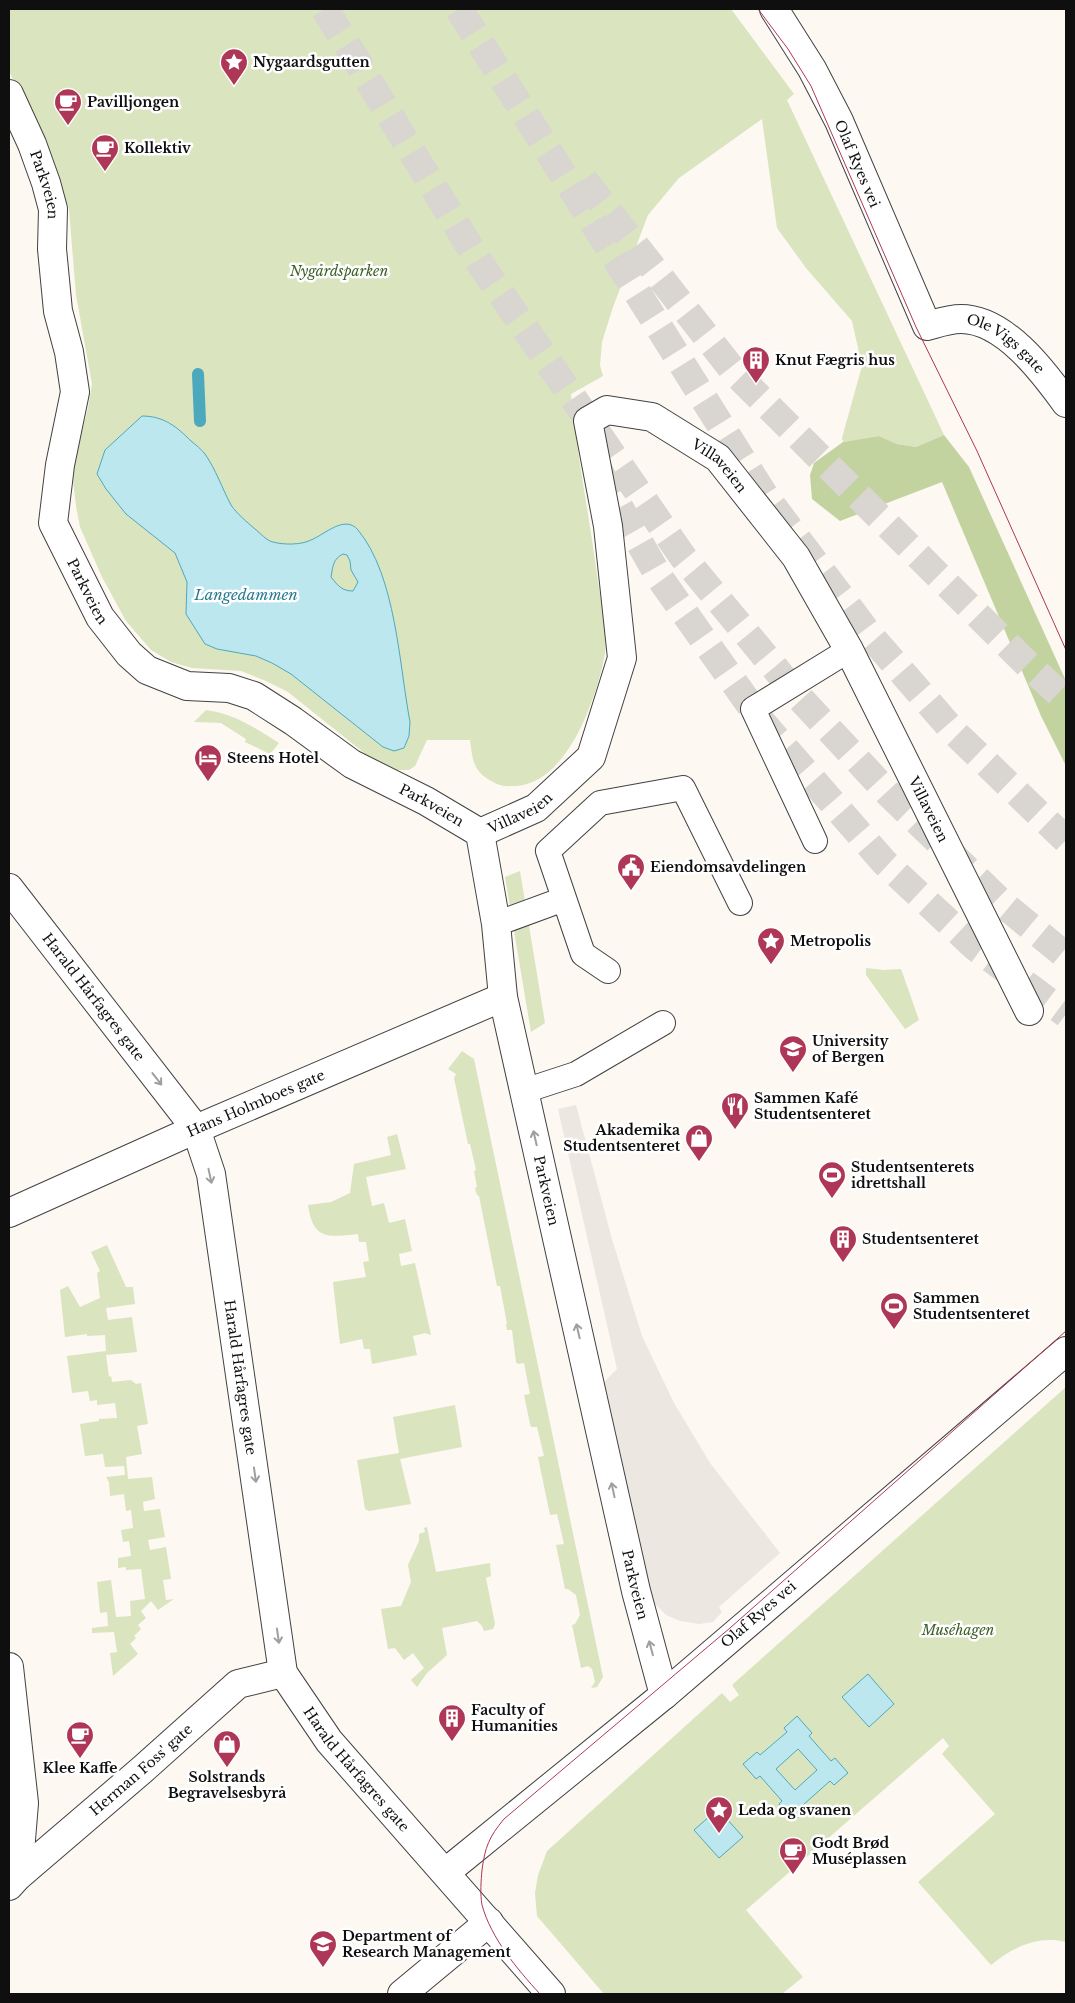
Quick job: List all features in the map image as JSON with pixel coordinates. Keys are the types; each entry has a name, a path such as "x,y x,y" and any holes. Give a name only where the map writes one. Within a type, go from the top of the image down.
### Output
{"street":[{"name":"Olaf Ryes vei","path":"777,10 812,69 839,121 927,326"},
{"name":"Parkveien","path":"9,94 32,144 53,208 52,249 58,311 69,352 75,392 60,466 52,523 100,616 129,654 147,670 188,686 229,688 254,696 293,721 352,764 426,801 480,834 496,924 503,997 636,1591 664,1695"},
{"name":"Ole Vigs gate","path":"927,326 947,320 963,319 983,324 1008,337 1028,356 1066,403"},
{"name":"Villaveien","path":"480,834 536,808 591,757 622,658 608,526 588,421 607,410 652,417 718,458 796,557 849,650 1029,1011"},
{"name":"Harald Hårfagres gate","path":"9,888 196,1129 211,1174 283,1673 329,1741 446,1872 551,1994"},
{"name":"Hans Holmboes gate","path":"9,1213 196,1129 503,997"},
{"name":"Olaf Ryes vei","path":"446,1872 664,1695 1066,1350"},
{"path":"9,1667 24,1803 14,1881"},
{"name":"Herman Foss' gate","path":"14,1881 238,1684 283,1673"},
{"path":"402,1994 489,1922"}],"lane":[{"path":"815,841 753,709 849,650"},
{"path":"608,971 582,954 548,851 600,803 683,788 740,903"},
{"path":"496,924 564,899"},
{"path":"524,1091 576,1074 663,1023"}],"green space":[{"name":"Nygårdsparken","path":"9,9 731,9 794,94 787,100 944,435 916,447 897,444 879,436 843,442 842,438 862,366 852,321 806,268 777,228 762,119 679,178 648,215 613,307 602,342 600,365 603,376 571,394 606,637 605,653 595,692 577,735 565,754 551,770 534,781 516,786 497,784 479,772 472,755 470,740 427,740 415,766 409,770 397,770 368,756 288,692 266,681 241,671 192,668 171,662 151,650 126,621 102,577 80,527 73,480 75,458 92,384 76,295 69,209 47,150 9,71"},
{"path":"944,435 969,467 1066,681 1066,766 1041,716 942,482 840,521 812,499 810,475 814,463 843,442 879,436 897,444 916,447"},
{"path":"206,710 236,718 279,743 270,754 245,742 246,739 221,723 194,722"},
{"path":"520,871 545,1023 531,1032 505,877"},
{"path":"866,968 901,969 919,1020 905,1029 866,975"},
{"path":"462,1051 474,1059 603,1677 597,1687 591,1688 595,1682 592,1669 588,1666 581,1668 572,1625 575,1624 580,1615 576,1595 565,1589 556,1545 564,1544 557,1514 550,1515 538,1457 544,1456 537,1427 531,1427 530,1424 524,1395 530,1394 524,1363 518,1364 516,1362 512,1330 507,1330 500,1286 497,1286 479,1196 475,1188 477,1187 474,1171 476,1170 470,1144 468,1144 454,1078 456,1074 448,1069"},
{"path":"397,1134 406,1169 366,1177 372,1206 384,1203 389,1223 405,1219 412,1251 399,1254 401,1266 415,1263 431,1335 425,1333 413,1336 417,1355 372,1364 370,1349 364,1349 362,1339 340,1344 333,1282 366,1277 363,1262 369,1261 366,1242 359,1242 358,1234 331,1236 318,1231 310,1217 308,1205 331,1202 350,1193 354,1164 391,1155 387,1137"},
{"path":"107,1245 126,1287 133,1287 135,1304 106,1308 108,1320 132,1317 137,1352 106,1355 109,1377 111,1376 112,1382 131,1380 136,1384 141,1383 148,1424 137,1426 142,1454 126,1457 128,1479 152,1477 155,1499 143,1502 144,1511 160,1509 165,1537 148,1540 150,1550 166,1547 171,1579 163,1580 166,1600 174,1599 158,1610 151,1601 141,1611 146,1618 138,1625 141,1629 134,1636 136,1638 130,1644 138,1654 113,1676 110,1653 117,1652 114,1632 92,1633 92,1628 108,1626 107,1612 100,1613 97,1582 111,1580 116,1617 131,1616 130,1601 145,1599 141,1569 126,1570 126,1567 118,1568 118,1558 131,1556 129,1541 123,1542 121,1530 133,1528 131,1510 126,1511 124,1494 110,1496 109,1482 106,1477 125,1475 124,1466 105,1467 103,1454 85,1456 80,1424 99,1421 99,1419 117,1418 115,1403 97,1405 97,1400 90,1401 88,1391 72,1393 67,1356 106,1351 105,1335 87,1336 87,1334 65,1337 60,1290 68,1286 80,1307 100,1298 97,1273 100,1271 91,1252"},
{"name":"Muséhagen","path":"1066,1387 1066,1942 1046,1940 1026,1944 1008,1953 991,1965 918,1882 995,1814 942,1754 949,1746 943,1738 746,1910 803,1977 782,1994 604,1994 537,1916 535,1893 538,1875 547,1851 722,1693 730,1702 739,1695 732,1685"},
{"path":"455,1405 462,1447 400,1459 411,1504 369,1511 365,1509 357,1460 399,1453 393,1417"},
{"path":"427,1527 436,1572 490,1563 491,1576 486,1578 495,1624 493,1629 484,1631 477,1621 442,1628 447,1655 427,1673 417,1687 411,1680 424,1668 413,1653 404,1660 395,1648 388,1649 381,1609 401,1606 411,1582 408,1565 419,1541 419,1534 425,1532 424,1528"}],"shaded area":[{"path":"576,1105 612,1239 642,1336 674,1403 710,1463 780,1553 719,1607 722,1612 713,1622 699,1624 680,1621 666,1615 652,1601 603,1383 617,1369 558,1109"}],"water":[{"name":"Langedammen","path":"142,416 157,418 170,423 181,431 203,452 233,508 268,540 282,544 307,542 334,527 347,524 358,530 371,549 381,571 394,622 410,722 409,736 404,748 394,751 383,747 291,674 272,663 256,656 217,649 205,644 186,614 187,582 175,553 126,514 106,489 97,474 105,450","holes":["343,554 347,555 351,570 358,582 353,591 341,587 331,577 335,561"]},
{"path":"868,1674 894,1704 869,1727 842,1697"},
{"path":"797,1716 812,1733 809,1736 831,1761 835,1758 848,1773 834,1785 830,1781 803,1805 806,1810 794,1821 779,1804 782,1801 760,1776 756,1779 743,1764 757,1752 760,1755 787,1732 784,1728","holes":["798,1749 817,1770 795,1790 776,1769"]},
{"path":"718,1809 743,1837 719,1858 694,1830"}],"waterway":[{"path":"198,374 200,421"}],"tunnel":[{"path":"325,9 479,262 683,557 798,696 888,793 1003,904 1066,956"},
{"path":"459,9 765,496 868,633 954,732 1066,840"},
{"path":"584,180 735,373 1028,665 1066,700"},
{"path":"599,471 659,577 762,722 884,862 975,947 1066,1014"}],"tram line":[{"path":"758,9 788,49 811,86 916,327 977,451 1066,650"},
{"path":"540,1994 514,1964 498,1941 482,1905 481,1883 485,1855 488,1843 499,1825 730,1628 1066,1331"}],"place":[{"name":"Nygaardsgutten","path":"234,86"},
{"name":"Pavilljongen","path":"68,126"},
{"name":"Kollektiv","path":"105,172"},
{"name":"Knut Fægris hus","path":"756,384"},
{"name":"Steens Hotel","path":"208,782"},
{"name":"Eiendomsavdelingen","path":"631,891"},
{"name":"Metropolis","path":"771,965"},
{"name":"University of Bergen","path":"793,1073"},
{"name":"Sammen Kafé Studentsenteret","path":"735,1130"},
{"name":"Akademika Studentsenteret","path":"699,1162"},
{"name":"Studentsenterets idrettshall","path":"832,1199"},
{"name":"Studentsenteret","path":"843,1263"},
{"name":"Sammen Studentsenteret","path":"894,1330"},
{"name":"Faculty of Humanities","path":"452,1742"},
{"name":"Klee Kaffe","path":"80,1759"},
{"name":"Solstrands Begravelsesbyrå","path":"227,1768"},
{"name":"Leda og svanen","path":"719,1834"},
{"name":"Godt Brød Muséplassen","path":"793,1875"},
{"name":"Department of Research Management","path":"323,1968"}]}
